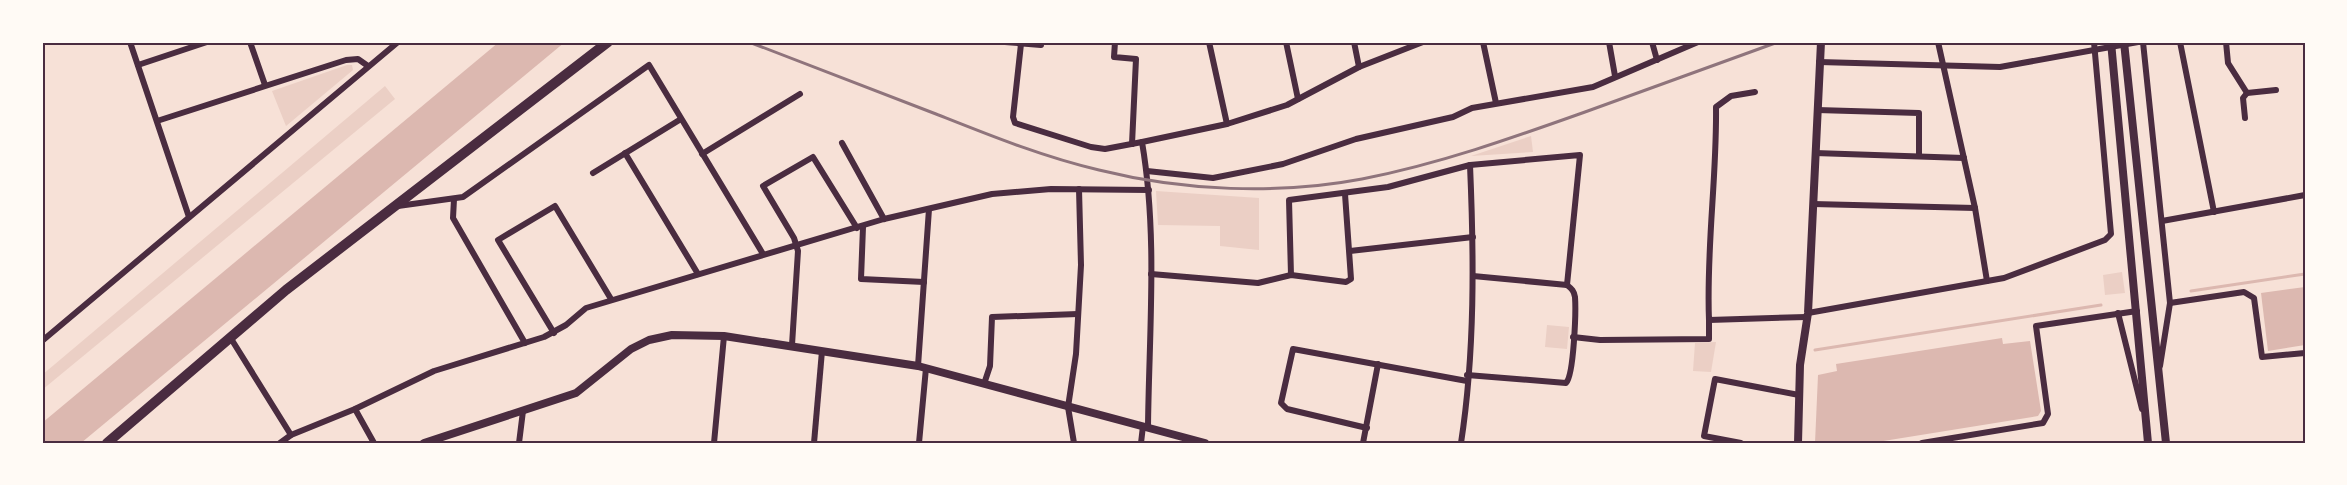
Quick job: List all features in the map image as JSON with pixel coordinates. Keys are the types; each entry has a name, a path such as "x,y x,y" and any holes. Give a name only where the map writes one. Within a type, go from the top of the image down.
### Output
{"highway":[{"path":"107,443 286,290 608,42"}],"street":[{"path":"130,42 189,217"},
{"path":"138,65 207,42"},
{"path":"250,42 265,86"},
{"path":"42,341 398,42"},
{"path":"1005,42 1041,45 1041,42"},
{"path":"1115,42 1114,57 1136,59 1132,144"},
{"path":"1209,42 1227,124"},
{"path":"1286,42 1298,99"},
{"path":"1354,42 1359,67"},
{"path":"1021,44 1013,117 1015,123 1091,147 1105,149 1227,124 1287,105 1359,67 1421,42"},
{"path":"1483,42 1496,104"},
{"path":"1609,42 1615,76"},
{"path":"1652,42 1657,60"},
{"path":"1147,171 1213,178 1283,164 1356,140 1496,104 1593,87 1698,42"},
{"path":"1798,443 1821,42"},
{"path":"1938,42 1975,208 1986,281"},
{"path":"1709,320 1807,315 2004,278 2105,240 2111,234 2095,80 2094,42"},
{"path":"2111,42 2148,443"},
{"path":"2124,42 2166,443"},
{"path":"1819,62 1943,68 2000,67 2138,42"},
{"path":"2143,42 2170,303 2159,369"},
{"path":"2180,42 2214,212"},
{"path":"2226,42 2228,63 2247,93"},
{"path":"157,121 346,60 358,59 368,66"},
{"path":"395,206 463,197 649,65 763,254"},
{"path":"2245,118 2243,98 2247,93 2276,90"},
{"path":"1573,337 1600,340 1709,339 1709,245 1714,198 1716,107 1731,96 1755,92"},
{"path":"702,154 800,94"},
{"path":"1816,110 1919,113 1918,156"},
{"path":"593,173 681,119"},
{"path":"1141,443 1145,427 1151,274 1149,190 1142,142"},
{"path":"842,143 884,219"},
{"path":"625,153 698,274"},
{"path":"1815,153 1964,158"},
{"path":"1291,275 1289,200 1388,187 1470,165 1580,154 1568,285 1575,296 1570,377 1566,382 1467,378 1293,349 1281,403 1287,409 1366,428"},
{"path":"792,345 797,244 763,186 813,157 860,228 861,279 924,282"},
{"path":"1461,443 1473,276 1470,165"},
{"path":"1074,443 1068,407 1076,354 1081,265 1079,189"},
{"path":"280,443 291,435 355,409 434,371 554,333 586,308 797,244 860,228 884,219 992,194 1027,190 1149,190"},
{"path":"1151,274 1258,283 1291,275 1346,282 1351,279 1345,194"},
{"path":"2162,221 2305,195"},
{"path":"454,199 453,218 525,343"},
{"path":"1813,204 1975,208"},
{"path":"554,333 498,240 508,234 555,206 611,299"},
{"path":"919,443 924,282 929,209"},
{"path":"1350,251 1473,237"},
{"path":"1473,276 1568,285"},
{"path":"2170,303 2244,292 2254,298 2262,357 2305,353"},
{"path":"1922,443 1967,439 2043,423 2048,414 2036,326 2137,310"},
{"path":"2118,313 2146,425"},
{"path":"984,384 990,366 992,317 1078,314"},
{"path":"424,443 576,393 631,349 649,340 672,334 724,336 922,367 1205,443"},
{"path":"714,443 724,336"},
{"path":"230,337 291,435"},
{"path":"814,443 822,351"},
{"path":"1364,443 1378,364"},
{"path":"1741,443 1704,436 1715,379 1799,395"},
{"path":"355,409 374,443"},
{"path":"519,443 523,411"}],"shaded area":[{"path":"499,42 565,42 81,443 42,443 42,423"},
{"path":"352,65 353,70 286,126 272,91"},
{"path":"385,86 395,99 42,390 42,375"},
{"path":"1531,136 1533,152 1471,156"},
{"path":"1156,191 1259,198 1259,250 1220,246 1220,226 1158,225"},
{"path":"2122,272 2125,293 2105,295 2103,275"},
{"path":"2305,287 2305,345 2268,351 2261,293"},
{"path":"1547,325 1569,327 1567,349 1545,347"},
{"path":"2002,338 2003,344 2030,341 2041,411 2038,416 1871,443 1815,443 1818,375 1837,371 1836,364"},
{"path":"1716,342 1711,372 1693,371 1695,343"}],"waterway":[{"path":"2191,291 2305,274"},
{"path":"1815,350 2101,305"}],"railway":[{"path":"749,42 996,138 1078,165 1164,183 1264,189 1362,179 1447,158 1558,122 1778,42"}]}
